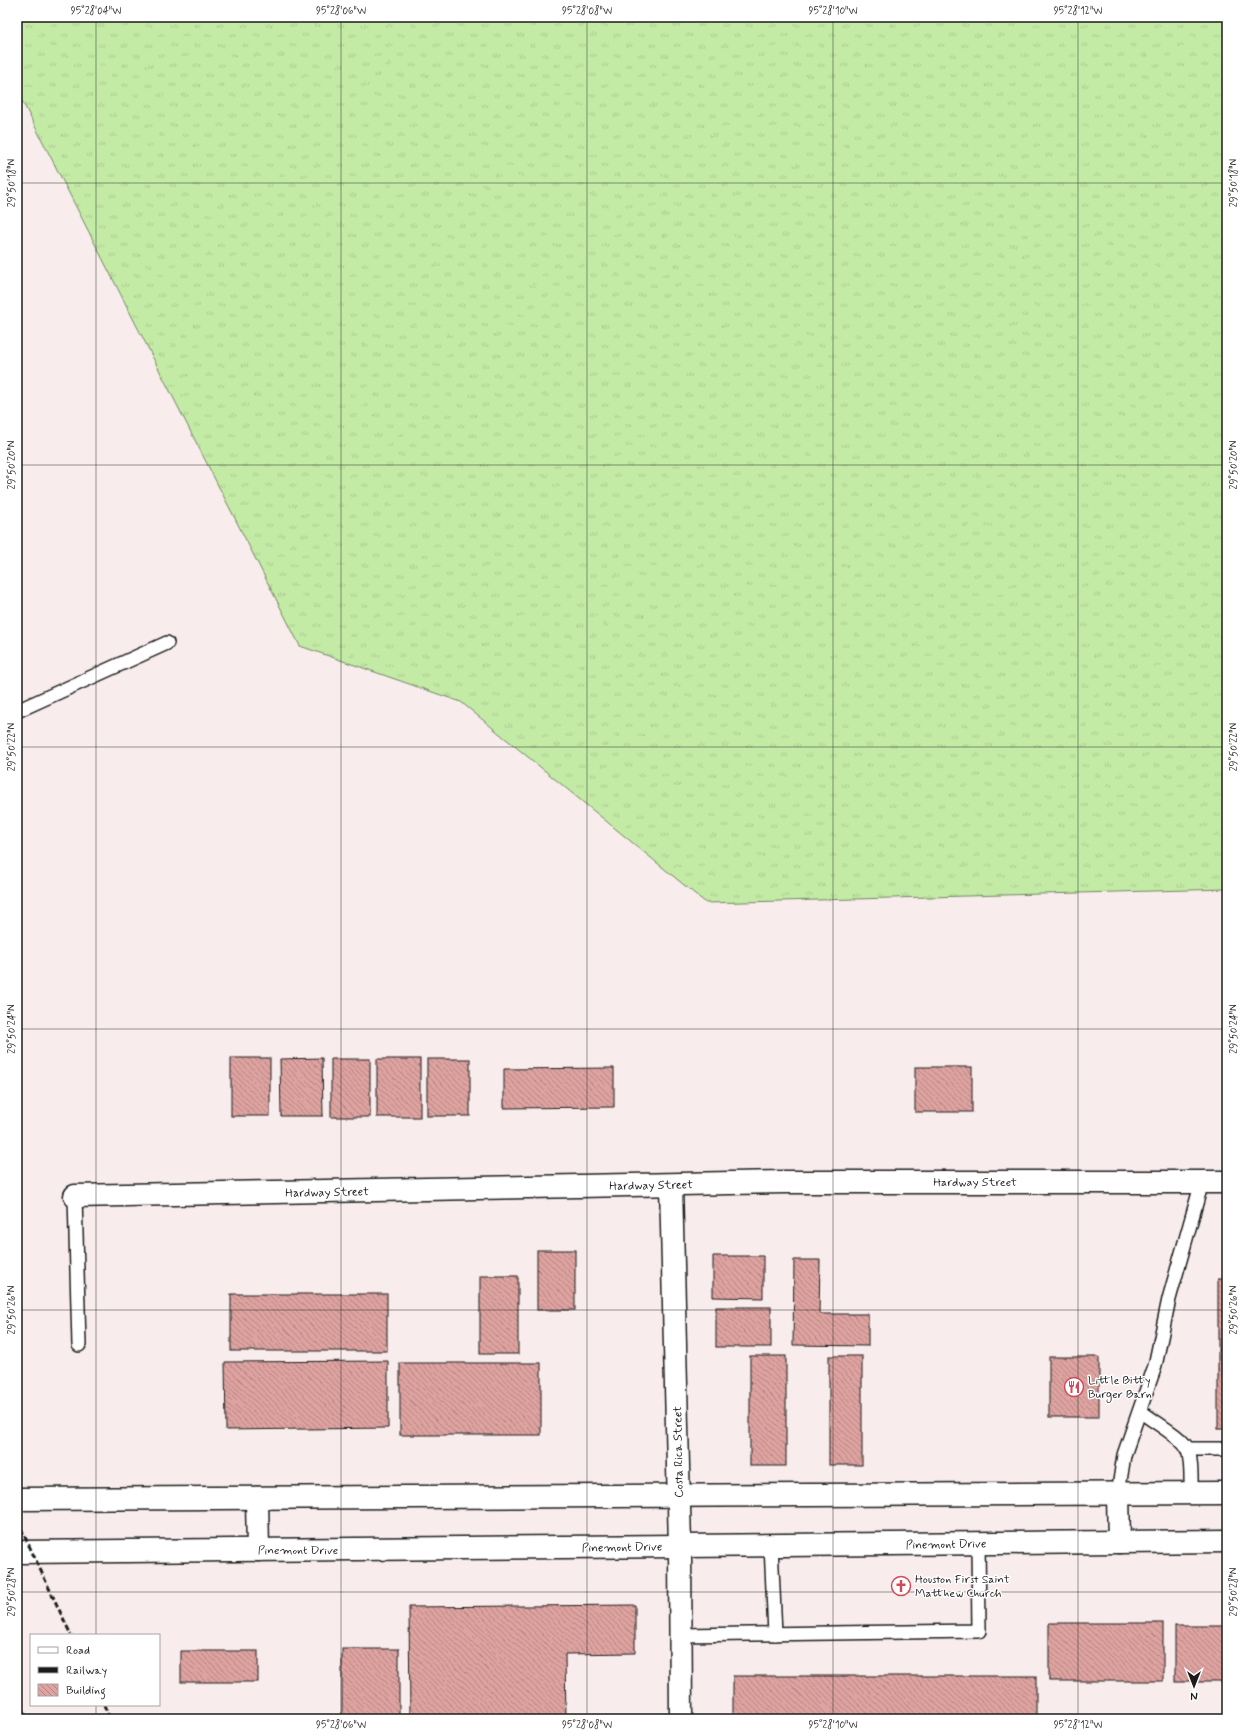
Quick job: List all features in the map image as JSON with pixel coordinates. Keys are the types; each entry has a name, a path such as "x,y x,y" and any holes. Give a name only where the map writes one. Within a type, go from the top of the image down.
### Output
{"main road":[{"name":"Hardway Street","path":"75,1196 801,1182 1227,1182"},
{"name":"Costa Rica Street","path":"672,1185 680,1546 681,1719"},
{"path":"17,1499 1227,1493"},
{"path":"1118,1494 1118,1542"},
{"path":"257,1498 258,1550"},
{"name":"Pinemont Drive","path":"17,1552 1227,1541"}],"lane":[{"path":"17,711 167,643"},
{"path":"1118,1494 1124,1455 1155,1366 1169,1299 1202,1182"},
{"path":"75,1196 79,1345"},
{"path":"1140,1411 1180,1439 1188,1448 1192,1493"},
{"path":"1188,1448 1227,1449"},
{"path":"680,1635 979,1631 978,1543"},
{"path":"771,1545 775,1634"}],"green space":[{"path":"17,17 1227,17 1227,889 706,903 461,702 300,646 17,91"}],"building":[{"path":"231,1058 270,1058 270,1116 231,1116"},
{"path":"322,1058 323,1116 281,1116 280,1059"},
{"path":"331,1059 370,1059 370,1117 331,1117"},
{"path":"377,1059 420,1059 420,1117 377,1117"},
{"path":"427,1059 470,1059 470,1116 427,1116"},
{"path":"915,1067 972,1067 972,1112 915,1112"},
{"path":"614,1068 614,1107 504,1108 504,1069"},
{"path":"537,1250 575,1250 575,1310 537,1310"},
{"path":"713,1256 763,1256 763,1298 713,1297"},
{"path":"794,1260 820,1260 819,1314 868,1314 868,1346 793,1345"},
{"path":"480,1276 518,1276 518,1354 480,1354"},
{"path":"1218,1279 1227,1279 1227,1429 1218,1429"},
{"path":"231,1294 387,1294 387,1351 231,1351"},
{"path":"716,1307 771,1307 771,1347 716,1347"},
{"path":"750,1356 786,1356 786,1466 750,1466"},
{"path":"829,1356 862,1356 862,1465 829,1465"},
{"name":"Little Bitty Burger Barn","path":"1049,1357 1099,1357 1099,1417 1049,1417"},
{"path":"388,1361 388,1428 226,1430 225,1362"},
{"path":"400,1363 541,1363 541,1435 400,1435"},
{"path":"635,1605 635,1653 565,1654 566,1719 410,1719 409,1607"},
{"path":"1049,1623 1163,1623 1163,1681 1049,1681"},
{"path":"1175,1626 1227,1626 1227,1682 1175,1682"},
{"path":"342,1649 399,1649 399,1719 342,1719"},
{"path":"181,1651 258,1651 258,1682 181,1682"},
{"path":"733,1676 1036,1676 1036,1719 733,1719"},
{"path":"21,1703 28,1719 17,1719 17,1704"}],"railway":[{"path":"17,1520 71,1634"},
{"path":"104,1706 110,1719"}],"place":[{"name":"Little Bitty Burger Barn","path":"1074,1387"},
{"name":"Houston First Saint Matthew Church","path":"901,1586"}]}
